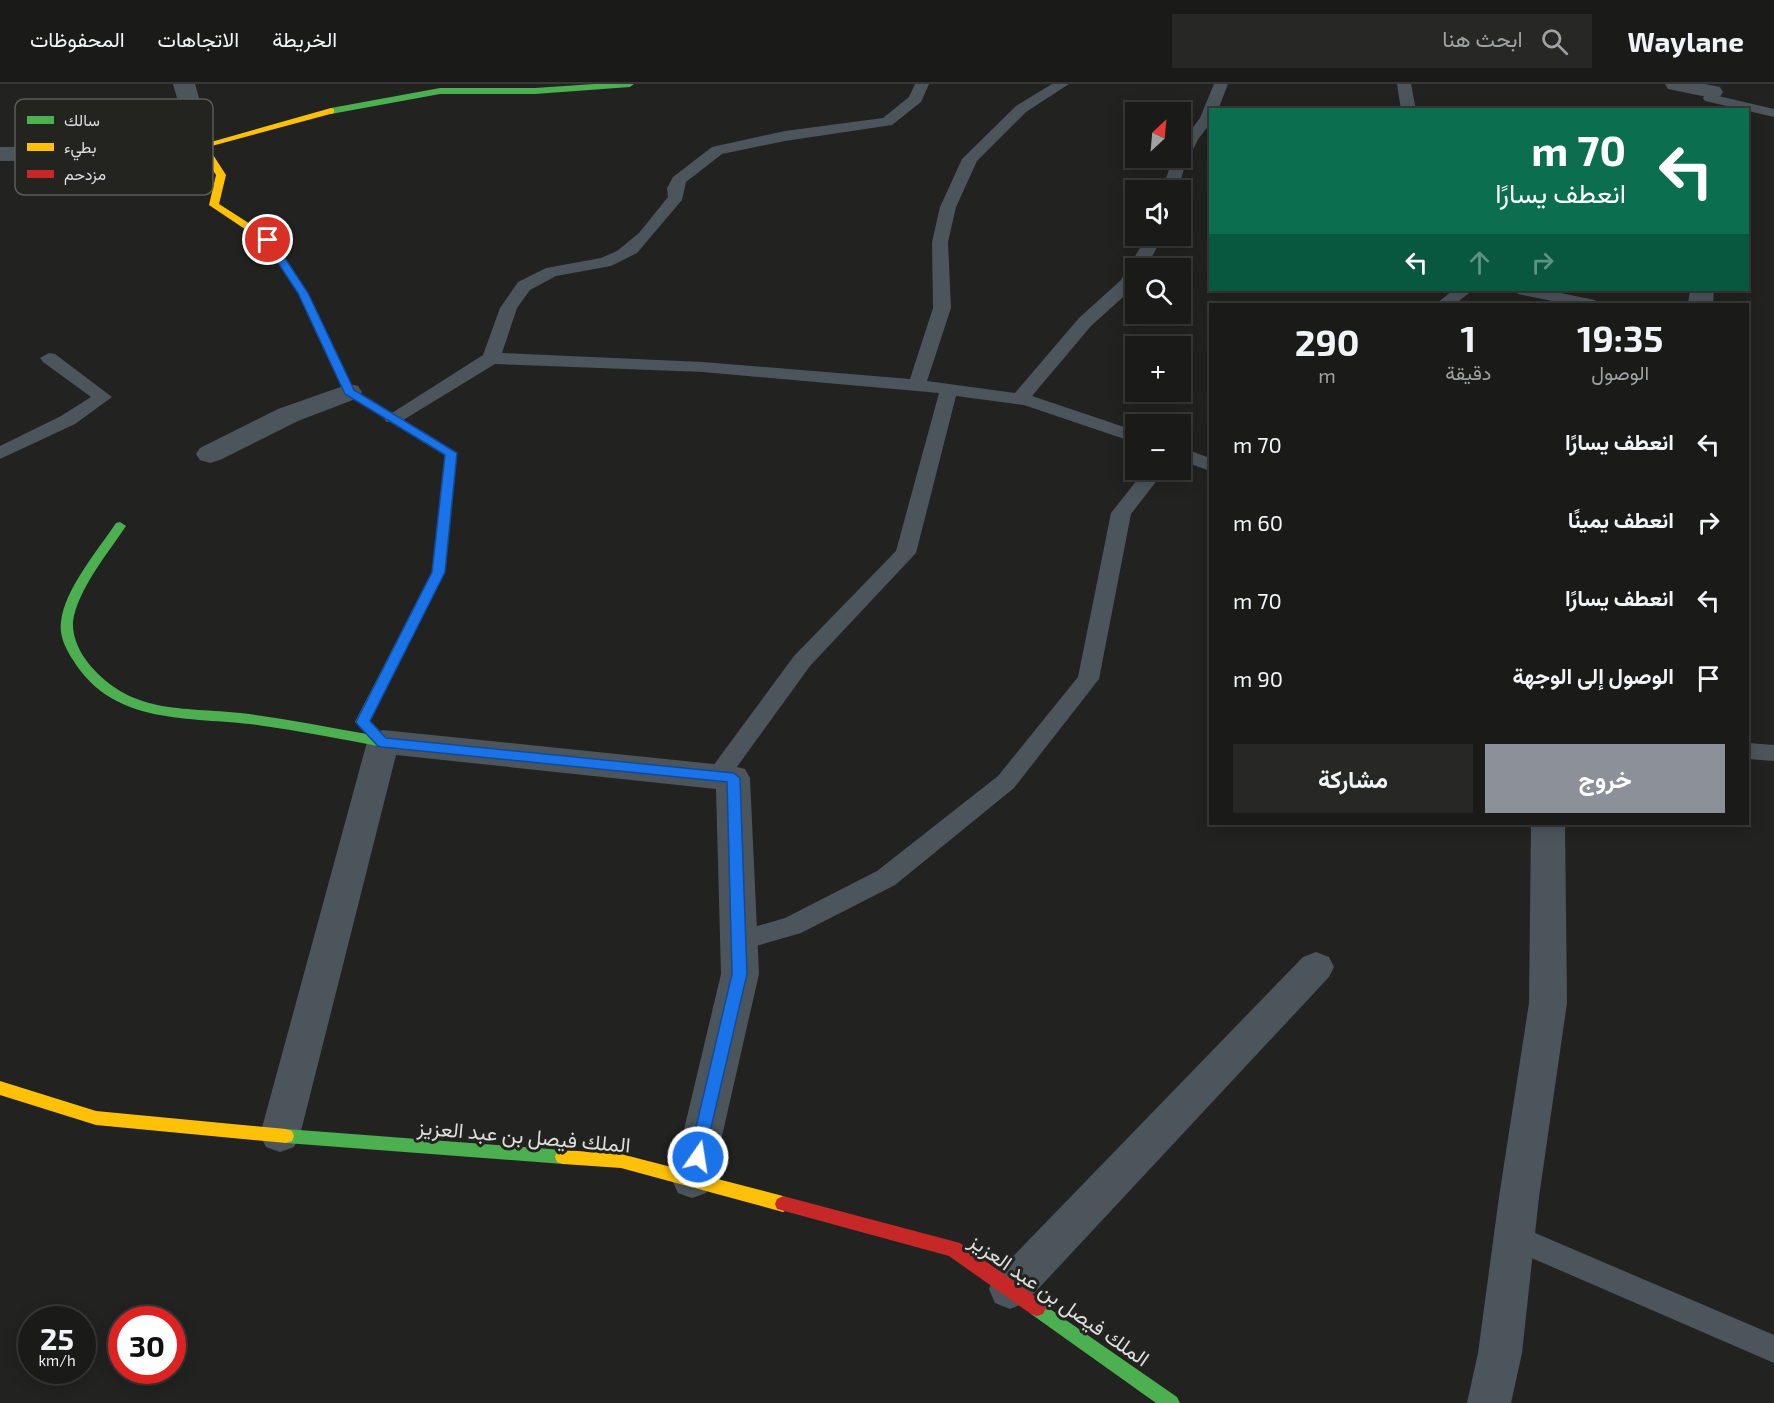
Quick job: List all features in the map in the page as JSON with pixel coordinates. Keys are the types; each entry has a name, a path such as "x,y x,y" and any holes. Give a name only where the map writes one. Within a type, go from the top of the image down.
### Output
{"street":[{"path":"184,84 188,99"},
{"path":"213,143 331,111 440,91 534,91 630,84"},
{"path":"1676,84 1713,96"},
{"path":"0,154 15,154"},
{"path":"213,163 221,175 214,205 268,240 303,293 349,392 451,453 438,572 362,722 382,742"},
{"path":"210,454 288,415 349,392"},
{"path":"120,526 87,578 67,620 72,649 93,679 121,701 146,711 217,715 284,724 382,742 734,778 740,974 692,1180"},
{"path":"280,1136 382,742"},
{"path":"1489,1403 1500,1353 1514,1237 1548,1003 1548,825"},
{"path":"1010,1289 1316,967"},
{"name":"الملك فيصل بن عبد العزيز","path":"0,1088 96,1118 280,1136 621,1161 954,1249 1171,1403"}],"lane":[{"path":"491,358 513,297 524,284 539,274 607,262 624,255 676,197 675,188 679,180 717,150 785,136 887,122 916,99 922,84"},
{"path":"917,385 942,308 940,242 948,207 970,159 1021,109 1062,84"},
{"path":"1211,108 1221,84"},
{"path":"1404,84 1409,108"},
{"path":"1713,96 1774,113"},
{"path":"1173,180 1177,165 1192,137 1209,114"},
{"path":"1020,399 1085,322 1125,286"},
{"path":"1445,303 1463,291"},
{"path":"1529,291 1584,303"},
{"path":"0,453 68,420 103,398 49,358"},
{"path":"393,418 491,358 703,367 917,385 1020,399 1125,433"},
{"path":"718,776 802,661 906,553 949,389"},
{"path":"739,941 792,926 886,878 1006,782 1088,679 1121,513 1147,480"},
{"path":"1749,751 1774,753"},
{"path":"1514,1237 1774,1349"}],"traffic: fast":[{"path":"331,111 440,91 535,91 630,84"},
{"path":"120,526 81,586 69,612 67,628 76,654 98,683 116,696 135,705 179,713 265,721 383,742 362,722 418,611"},
{"path":"286,1136 563,1157"},
{"path":"1037,1308 1171,1403"}],"traffic: slow":[{"path":"213,143 331,111"},
{"path":"213,163 221,175 214,205 268,240 303,293 323,337"},
{"path":"0,1088 96,1118 286,1136"},
{"path":"563,1157 621,1161 783,1204"}],"traffic: jam":[{"path":"323,337 349,392 451,453 438,572 418,611"},
{"path":"783,1204 954,1249 1037,1308"}],"route":[{"path":"268,240 303,293 349,392 451,453 438,572 362,722 382,742 734,778 740,974 698,1157"}]}
